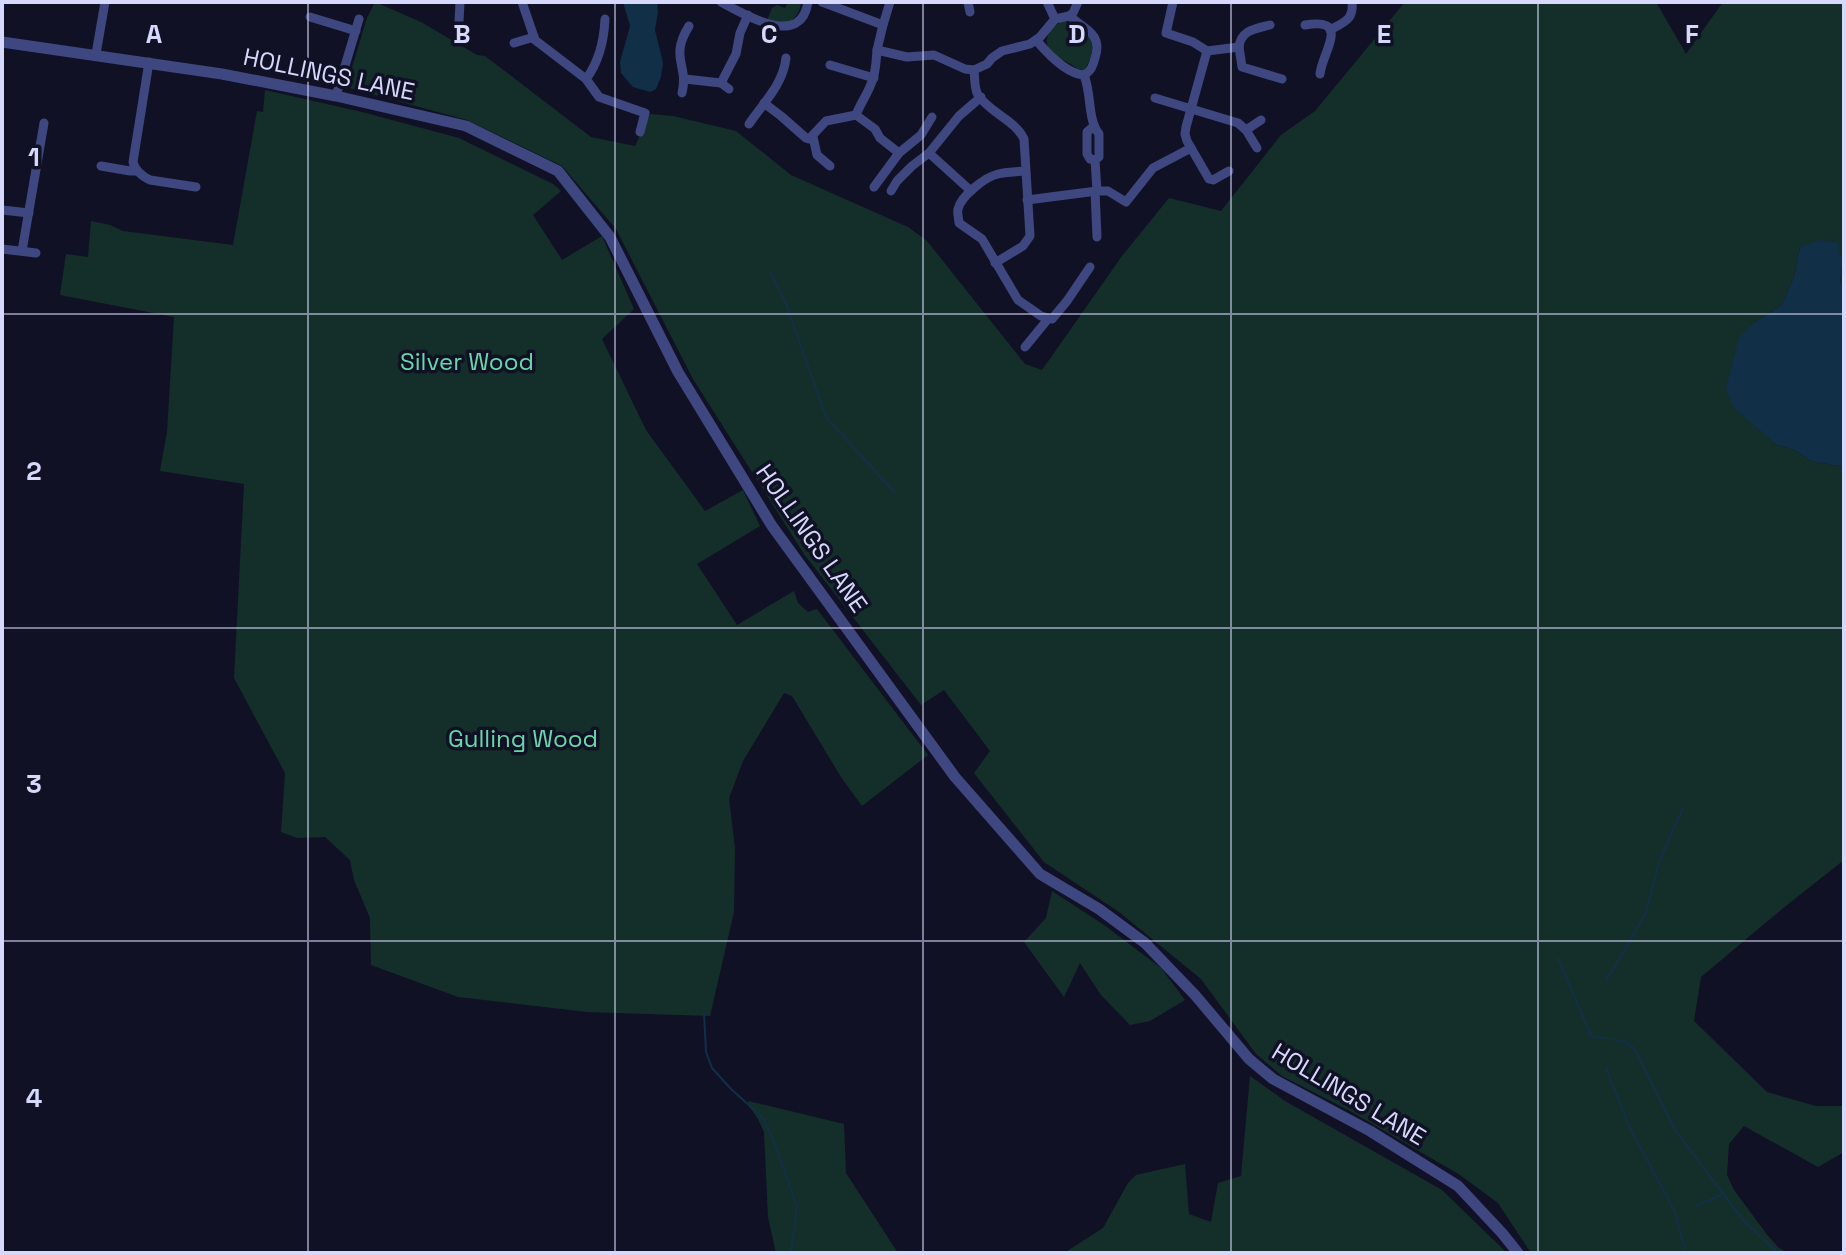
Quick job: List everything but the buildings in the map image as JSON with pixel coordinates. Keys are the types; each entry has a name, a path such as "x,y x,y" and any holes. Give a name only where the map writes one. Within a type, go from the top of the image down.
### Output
{"street":[{"path":"96,54 105,2"},
{"path":"459,22 460,2"},
{"path":"522,2 534,37 586,79 596,95 645,113 640,132"},
{"path":"721,2 779,27 788,27 802,18 808,2"},
{"path":"822,2 883,25"},
{"path":"856,115 874,78 877,50 890,2"},
{"path":"1047,2 1055,19"},
{"path":"877,50 907,57 934,55 974,70 1002,51 1036,40 1055,19 1073,13 1078,2"},
{"path":"1173,2 1166,33 1193,42 1207,51 1239,47"},
{"path":"1330,30 1349,18 1353,10 1352,2"},
{"path":"307,3 308,19 356,31"},
{"path":"685,79 725,86 748,15"},
{"path":"1036,40 1054,60 1075,73 1084,75 1090,71 1097,53 1095,37 1069,16"},
{"path":"336,96 359,19"},
{"path":"586,79 593,70 601,45 605,19"},
{"path":"1305,25 1321,23 1333,36 1320,74"},
{"path":"1270,25 1246,32 1240,39 1241,66 1282,79"},
{"path":"682,93 685,79 679,48 689,26"},
{"path":"514,43 534,37"},
{"name":"HOLLINGS LANE","path":"2,42 222,74 466,126 558,171 610,237 678,372 772,526 955,777 1040,874 1099,909 1145,943 1259,1069 1370,1131 1458,1186 1518,1253"},
{"path":"1207,51 1185,134 1209,179 1213,180 1229,171"},
{"path":"749,124 777,86 786,58"},
{"path":"149,62 133,162 137,171 150,180 196,187"},
{"path":"830,65 874,78"},
{"path":"974,70 976,92 1023,135 1030,236 1023,246 995,263"},
{"path":"1084,75 1089,86 1093,127 1087,132 1087,154 1095,160 1097,237"},
{"path":"891,191 912,166 929,153 959,116 981,97"},
{"path":"1155,98 1238,123 1257,148"},
{"path":"597,109 602,99"},
{"path":"764,103 806,138 813,137 826,121 856,115 899,153"},
{"path":"874,187 899,153 921,135 932,117"},
{"path":"1246,130 1261,120"},
{"path":"22,251 44,123"},
{"path":"813,137 817,155 830,166"},
{"path":"1027,200 1108,191 1124,202 1129,201 1153,168 1191,148"},
{"path":"929,153 971,191"},
{"path":"101,166 137,171"},
{"path":"1025,171 999,174 981,183 958,209 959,223 982,239 1018,300 1048,319"},
{"path":"2,210 29,213"},
{"path":"2,249 36,253"},
{"path":"1025,347 1048,319 1060,311 1090,267"}],"green space":[{"path":"375,2 421,22 477,55 485,56 591,137 635,146 650,114 673,116 736,131 791,175 908,227 927,241 1025,364 1042,370 1122,256 1169,198 1221,211 1281,135 1315,111 1405,2 1656,2 1686,54 1723,2 1844,2 1844,285 1840,283 1842,266 1800,247 1794,277 1782,305 1755,322 1757,427 1777,445 1795,450 1811,461 1844,467 1844,860 1701,977 1694,1021 1767,1092 1816,1106 1844,1106 1844,1152 1818,1167 1744,1126 1729,1144 1727,1175 1734,1190 1768,1236 1788,1253 1531,1253 1498,1203 1460,1175 1350,1111 1282,1076 1256,1054 1201,979 1119,912 1044,862 974,773 990,751 944,690 921,705 804,554 693,379 616,229 562,166 467,120 346,87 367,18"},
{"path":"788,2 801,2 794,18 779,27 767,21 772,8 777,5 785,8"},
{"path":"1063,21 1080,28 1090,39 1092,53 1084,70 1056,57 1048,47 1049,34"},
{"path":"265,90 459,138 553,184 561,191 533,215 562,260 602,236 634,309 602,339 646,430 705,511 743,490 760,526 697,564 737,625 794,591 798,603 808,612 817,609 928,755 862,806 792,696 784,693 743,761 729,798 735,849 734,912 710,1016 587,1012 458,997 371,965 370,918 354,880 350,860 325,837 297,838 281,832 285,773 234,678 244,484 160,471 167,432 174,317 60,295 66,254 88,257 91,221 123,231 233,245 257,111 263,112"},
{"path":"1052,891 1161,968 1185,1000 1150,1021 1130,1025 1101,995 1080,963 1064,997 1024,942 1046,918"},
{"path":"1250,1076 1285,1101 1442,1190 1507,1253 1064,1253 1103,1228 1128,1183 1136,1175 1185,1164 1189,1214 1211,1222 1218,1183 1241,1176"},
{"path":"748,1101 844,1124 846,1173 898,1253 776,1253 768,1217 764,1132"}],"water":[{"path":"623,2 657,2 655,30 663,63 656,89 650,92 633,87 621,73 620,62 630,26"},
{"path":"1821,240 1838,243 1842,266 1840,283 1844,285 1844,467 1811,461 1795,450 1777,445 1733,407 1726,388 1739,337 1755,322 1782,305 1794,277 1800,247"}],"waterway":[{"path":"771,273 786,304 826,417 896,494"},
{"path":"1606,980 1646,912 1660,859 1683,808"},
{"path":"1558,958 1591,1036 1605,1038"},
{"path":"704,1013 706,1052 712,1068 762,1117 773,1139 797,1207 791,1253"},
{"path":"1611,1039 1627,1042 1635,1050 1675,1130 1743,1220 1778,1253"},
{"path":"1606,1068 1630,1128 1675,1212 1686,1253"},
{"path":"1696,1206 1723,1194"}],"park label":[{"name":"Silver Wood","path":"467,361"},
{"name":"Gulling Wood","path":"523,738"}]}
